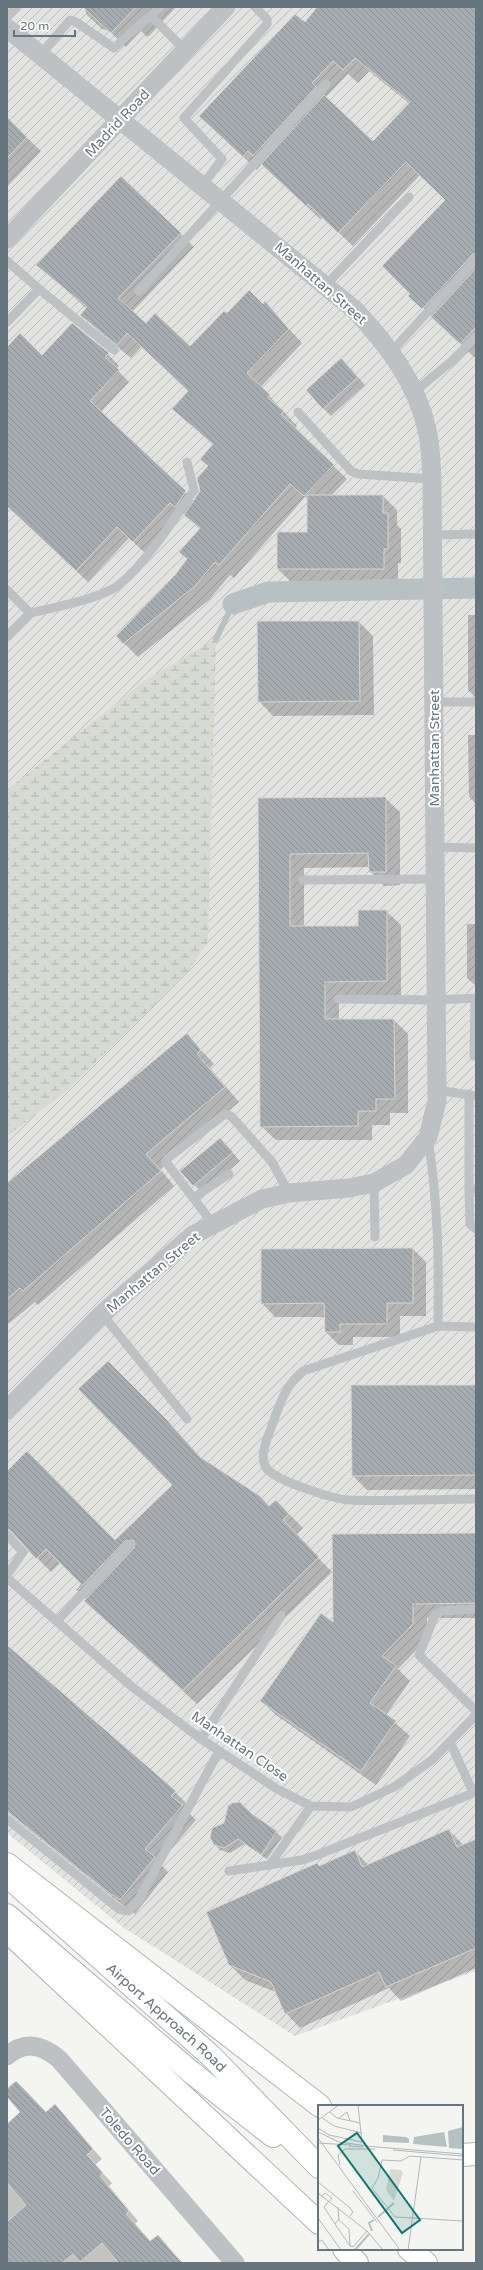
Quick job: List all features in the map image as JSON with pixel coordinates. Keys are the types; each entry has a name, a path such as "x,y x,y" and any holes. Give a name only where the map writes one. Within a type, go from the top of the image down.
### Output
{"main road":[{"path":"7,1864 319,2105"},
{"name":"Airport Approach Road","path":"7,1876 211,2056 318,2166"},
{"name":"Airport Approach Road","path":"7,1915 191,2072 318,2172"},
{"path":"7,1931 318,2222"},
{"path":"463,2155 476,2154"},
{"path":"345,2250 357,2263"},
{"path":"410,2250 426,2263"}],"street":[{"name":"Madrid Road","path":"7,239 120,120 223,8"},
{"name":"Manhattan Street","path":"7,28 355,310 378,333 391,352 414,392 427,430 432,479 437,1090 437,1101 428,1137 406,1165 374,1183 349,1188 289,1193 262,1199 193,1235 102,1314 7,1410"},
{"name":"Toledo Road","path":"9,2054 28,2046 37,2046 47,2049 59,2059 235,2263"}],"lane":[{"path":"7,17 16,7"},
{"path":"40,55 70,20 114,48 160,7"},
{"path":"202,186 222,158 184,118 267,24 268,19 255,7"},
{"path":"151,16 185,50"},
{"path":"139,292 220,200 326,84"},
{"path":"326,285 410,197"},
{"path":"391,352 476,259"},
{"path":"7,261 38,290 114,350"},
{"path":"7,322 38,290"},
{"path":"414,392 452,361 476,337"},
{"path":"298,412 351,470 358,474 432,479"},
{"path":"7,636 30,613 84,600 120,585 144,558 194,490 187,462"},
{"path":"432,535 476,534"},
{"path":"7,590 30,613"},
{"path":"434,702 476,702"},
{"path":"435,847 476,848"},
{"path":"303,880 435,879"},
{"path":"338,1000 436,1000 476,998 474,1056"},
{"path":"437,1090 472,1095 473,1190 470,1224 476,1229"},
{"path":"213,1224 167,1165 166,1159 225,1114 231,1116 272,1162 289,1193"},
{"path":"428,1137 437,1212 439,1255 438,1326"},
{"path":"193,1198 229,1174"},
{"path":"374,1183 375,1237"},
{"path":"102,1314 187,1419"},
{"path":"476,1327 438,1326 303,1371 294,1378 283,1395 265,1443 265,1463 267,1468 274,1475 297,1486 347,1500 476,1498"},
{"path":"7,1536 24,1552 7,1576"},
{"path":"57,1621 129,1545"},
{"name":"Manhattan Close","path":"7,1576 131,1686 201,1739 277,1789 311,1806 351,1807 394,1787 432,1760 476,1715"},
{"path":"476,1609 442,1611 436,1614 419,1655 476,1711"},
{"path":"201,1739 281,1616"},
{"path":"229,1871 270,1866 317,1855 472,1794 473,1792 450,1742"},
{"path":"7,1819 119,1909 128,1911 138,1901 219,1751"},
{"path":"270,1866 311,1806"}],"shaded area":[{"path":"7,7 476,7 476,1971 295,2036 124,1928 7,1833"}],"green space":[{"path":"216,639 208,941 187,973 63,1094 7,1136 7,790 147,679"}],"building":[{"path":"83,7 136,7 111,33"},
{"path":"317,7 476,7 476,253 472,255 422,309 408,296 410,294 382,266 445,200 406,162 338,233 308,204 306,206 261,164 324,95 373,141 410,102 355,58 343,70 333,61 312,83 316,87 253,156 248,151 243,157 199,116 295,14 305,22"},
{"path":"7,117 27,137 7,158"},
{"path":"121,176 181,233 118,298 146,323 155,313 190,346 224,311 227,313 249,290 263,304 265,301 289,329 247,373 270,395 268,398 284,411 281,414 334,465 304,496 290,484 219,565 215,562 195,586 123,644 116,636 175,575 187,559 179,552 200,528 184,515 200,491 197,478 208,466 200,459 213,444 172,409 188,391 127,333 117,345 80,315 87,307 36,265"},
{"path":"476,268 476,327 460,344 431,317"},
{"path":"72,323 109,353 105,357 119,370 90,401 186,491 175,507 170,503 133,542 117,527 76,571 7,506 7,347 20,333 42,355"},
{"path":"341,358 358,377 323,409 306,390"},
{"path":"307,495 383,495 383,513 388,513 388,549 384,549 384,569 277,569 277,532 307,532"},
{"path":"257,621 359,621 360,701 258,702"},
{"path":"386,797 386,872 369,872 368,853 290,854 290,926 358,926 358,910 387,910 387,981 325,982 325,1019 394,1019 395,1099 376,1099 376,1111 358,1111 358,1126 260,1127 258,798"},
{"path":"187,1033 201,1050 197,1054 225,1087 146,1154 161,1171 23,1291 20,1288 7,1299 7,1183"},
{"path":"220,1138 233,1152 193,1186 180,1171"},
{"path":"413,1248 413,1303 387,1303 387,1324 340,1324 340,1332 325,1332 324,1303 261,1304 261,1249"},
{"path":"108,1361 167,1420 200,1457 260,1496 269,1506 276,1500 289,1514 283,1520 319,1557 183,1690 84,1601 133,1549 135,1544 133,1540 125,1541 77,1591 76,1590 81,1584 46,1549 36,1559 11,1531 7,1529 7,1471 27,1451 115,1540 172,1485 78,1389"},
{"path":"351,1385 476,1385 476,1475 352,1476"},
{"path":"476,1533 476,1603 413,1604 413,1624 382,1656 396,1666 370,1703 396,1721 361,1771 260,1701 321,1613 333,1622 332,1534"},
{"path":"7,1645 176,1791 171,1796 183,1805 145,1849 155,1857 120,1900 104,1889 7,1811"},
{"path":"240,1802 252,1814 277,1831 261,1855 238,1839 224,1848 214,1845 210,1838 212,1828 224,1823 228,1806 232,1803"},
{"path":"449,1829 457,1847 476,1839 476,1948 386,1987 379,1972 285,2014 271,1982 229,1965 206,1912 317,1863 319,1866 355,1850 362,1867"},
{"path":"16,2081 46,2112 55,2104 93,2149 87,2155 103,2173 100,2176 129,2211 126,2214 150,2241 158,2235 182,2263 119,2263 102,2243 80,2262 73,2254 62,2263 7,2263 7,2222 26,2205 7,2183 7,2124 20,2112 7,2097 7,2089"}],"waterway":[{"path":"233,604 268,592 476,588"},
{"path":"216,639 233,604"}]}
